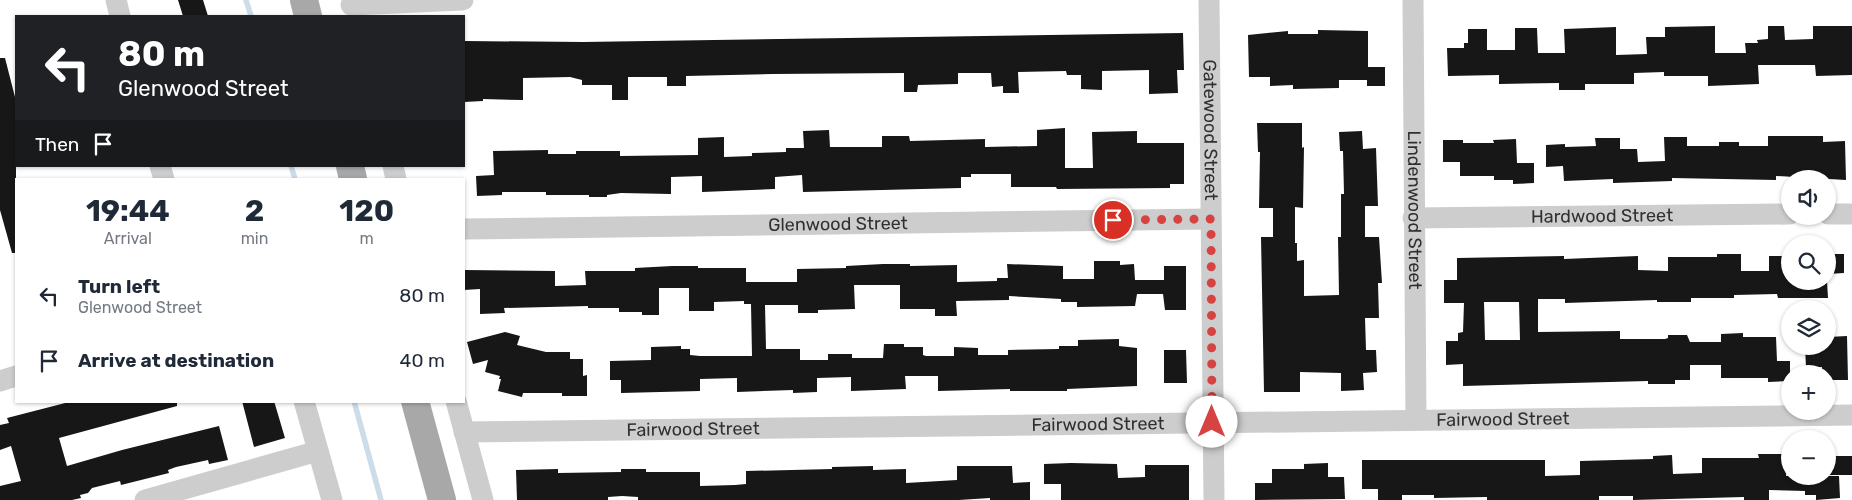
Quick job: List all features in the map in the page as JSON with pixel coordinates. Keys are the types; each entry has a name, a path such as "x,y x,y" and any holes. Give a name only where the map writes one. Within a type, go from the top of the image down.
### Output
{"main road":[{"path":"304,0 308,15"},
{"path":"416,403 442,500"}],"street":[{"path":"116,0 120,15"},
{"path":"352,7 463,0"},
{"name":"Gatewood Street","path":"1209,0 1214,500"},
{"name":"Lindenwood Street","path":"1413,0 1413,218 1416,420"},
{"name":"Hardwood Street","path":"1413,218 1781,214"},
{"path":"1836,214 1852,214"},
{"name":"Glenwood Street","path":"465,229 1211,219"},
{"path":"305,403 332,500"},
{"path":"457,403 483,500"},
{"name":"Fairwood Street","path":"464,432 1852,415"},
{"path":"145,500 318,451"}],"building":[{"path":"178,0 203,0 208,15 183,15"},
{"path":"1715,26 1715,53 1746,53 1745,43 1758,43 1757,40 1768,39 1768,26 1784,26 1785,40 1813,39 1813,26 1852,26 1852,75 1816,76 1815,65 1758,65 1759,84 1708,86 1708,76 1664,76 1664,72 1634,73 1634,84 1585,84 1585,90 1559,90 1559,83 1499,84 1499,75 1448,76 1447,48 1464,48 1464,43 1468,43 1468,29 1487,29 1487,50 1515,50 1515,28 1537,28 1538,53 1565,53 1564,29 1616,27 1616,55 1647,54 1646,37 1665,37 1665,27"},
{"path":"1318,30 1368,31 1368,67 1385,67 1385,86 1367,86 1367,80 1339,80 1339,88 1293,89 1293,85 1270,86 1270,77 1249,77 1248,35 1288,31 1288,34 1318,34"},
{"path":"1183,33 1184,70 1177,70 1178,93 1149,94 1149,70 1102,71 1102,90 1081,89 1081,75 1067,75 1066,71 1018,72 1019,93 1003,93 1003,86 992,87 991,73 958,73 958,84 918,85 917,92 904,92 904,73 772,74 686,76 686,86 667,86 667,77 628,77 628,100 612,100 612,85 582,85 582,80 570,77 523,78 523,100 483,99 483,101 465,102 465,41 583,42"},
{"path":"0,58 5,58 15,97 15,253 12,253 0,210"},
{"path":"1257,123 1302,123 1302,148 1304,147 1303,208 1295,207 1295,243 1297,243 1297,261 1304,260 1304,296 1339,295 1338,237 1341,237 1341,194 1344,194 1343,151 1340,151 1339,132 1362,131 1363,149 1376,148 1378,206 1365,206 1365,237 1379,237 1382,283 1378,283 1379,318 1365,318 1366,350 1376,350 1377,372 1363,373 1364,390 1341,391 1341,373 1300,372 1300,392 1264,392 1261,237 1273,237 1273,208 1259,208 1260,152 1258,152"},
{"path":"1065,128 1065,168 1093,168 1092,132 1137,131 1137,143 1184,143 1184,184 1170,184 1170,188 1057,189 1056,187 1011,187 1011,174 971,174 971,177 961,177 961,188 803,192 802,175 775,177 775,189 702,192 702,176 671,177 671,194 621,193 607,195 607,197 589,197 589,195 546,195 546,192 502,192 502,195 477,196 476,176 494,175 493,151 548,150 548,154 576,154 576,151 620,151 620,156 698,155 698,138 724,137 724,157 752,156 752,153 786,152 786,148 804,148 803,131 829,130 830,147 882,147 882,136 909,136 910,141 985,139 985,147 1037,146 1037,130"},
{"path":"1768,136 1823,136 1823,142 1845,141 1846,180 1836,179 1836,170 1781,170 1781,176 1776,176 1776,180 1672,178 1672,181 1613,183 1613,179 1564,181 1563,166 1546,167 1546,145 1565,144 1565,147 1596,146 1595,138 1620,138 1620,149 1637,149 1638,162 1665,161 1664,137 1687,137 1687,146 1719,146 1719,142 1739,142 1739,146 1768,146"},
{"path":"1516,139 1517,163 1534,163 1534,183 1513,184 1513,180 1494,180 1494,176 1460,176 1460,162 1443,162 1443,140 1463,140 1463,143 1494,143 1493,140"},
{"path":"1717,254 1741,254 1741,271 1769,271 1769,256 1781,256 1781,290 1828,290 1828,298 1778,298 1777,294 1734,295 1734,298 1691,298 1691,302 1657,302 1657,300 1565,303 1565,299 1538,299 1538,332 1620,331 1620,339 1665,339 1668,338 1668,335 1687,335 1690,342 1721,342 1721,334 1743,333 1743,337 1776,337 1777,361 1790,361 1790,365 1781,365 1781,381 1768,382 1768,378 1721,378 1721,365 1690,365 1690,380 1675,380 1675,384 1648,384 1648,381 1463,386 1463,364 1446,365 1446,341 1458,341 1458,333 1463,332 1464,303 1444,303 1444,280 1457,280 1457,258 1564,256 1564,259 1638,256 1638,270 1668,271 1668,257 1717,257","holes":["1484,302 1519,302 1520,340 1485,340"]},
{"path":"1836,254 1844,254 1844,273 1836,274"},
{"path":"1094,261 1120,261 1120,265 1134,264 1135,280 1164,280 1164,266 1186,266 1186,310 1165,310 1163,294 1137,294 1135,306 1077,307 1077,302 1061,302 1061,299 1009,296 1009,300 956,301 957,316 935,316 935,309 900,309 900,285 854,285 855,309 818,310 818,313 798,313 798,305 765,305 766,349 800,349 800,360 828,360 828,354 852,354 852,358 883,358 884,344 904,344 904,347 923,347 923,355 926,356 954,356 954,347 978,348 978,355 1008,355 1008,350 1059,349 1059,346 1078,346 1078,340 1119,339 1119,346 1137,348 1137,386 1067,389 1067,391 1010,391 1010,389 938,391 938,376 905,376 906,389 851,391 851,377 817,378 817,392 793,393 793,390 737,392 737,378 700,379 700,391 621,393 621,380 610,380 610,361 651,360 651,347 681,346 681,349 690,349 690,355 700,356 752,356 751,304 744,304 744,301 714,302 714,311 689,311 689,288 659,288 659,315 642,315 642,312 619,312 619,308 588,308 588,306 504,308 505,313 480,314 480,289 465,290 465,270 555,271 555,286 586,285 585,271 635,271 635,268 672,266 746,268 746,282 797,282 797,269 846,268 846,266 883,264 910,264 910,266 957,265 957,282 997,281 997,278 1008,278 1007,264 1063,266 1063,279 1094,279"},
{"path":"505,332 520,336 517,345 546,352 570,352 570,359 583,359 583,376 587,375 587,396 562,396 562,393 523,393 522,397 498,391 500,376 485,372 488,360 473,364 467,342"},
{"path":"1847,336 1848,380 1836,380 1836,365 1806,365 1805,355 1836,355 1836,337"},
{"path":"1164,350 1186,350 1187,383 1164,383"},
{"path":"65,403 177,403 177,406 59,438 67,466 219,426 228,460 209,464 208,460 176,467 168,470 169,473 121,485 120,481 92,488 88,493 80,495 81,498 72,500 0,500 0,486 21,481 11,446 0,450 0,425 9,423 7,418"},
{"path":"243,403 275,403 285,438 254,447"},
{"path":"1758,454 1781,454 1781,485 1836,485 1836,476 1839,476 1840,498 1816,500 1816,495 1805,495 1805,491 1769,490 1769,500 1744,500 1744,497 1633,500 1633,496 1599,496 1599,500 1487,500 1487,497 1434,498 1434,495 1402,495 1402,500 1378,500 1378,489 1362,489 1362,460 1545,460 1545,476 1580,475 1580,461 1653,459 1653,456 1672,455 1673,474 1702,473 1702,458 1759,458"},
{"path":"1836,456 1852,456 1852,475 1836,475"},
{"path":"1328,463 1328,477 1344,477 1345,499 1255,500 1255,483 1272,483 1272,469 1304,469 1304,464"},
{"path":"1044,464 1117,464 1118,478 1145,477 1145,465 1189,465 1189,500 1061,500 1061,484 1044,484"},
{"path":"873,466 873,470 906,469 906,483 957,480 957,466 1012,466 1013,483 1030,482 1030,500 990,500 990,498 959,500 638,500 638,497 622,496 608,497 608,500 517,500 516,470 558,469 558,473 621,472 621,469 646,469 646,472 700,472 700,486 746,484 746,471"}],"waterway":[{"path":"246,0 251,15"},
{"path":"291,167 295,178"},
{"path":"355,403 381,500"}],"route":[{"path":"1113,220 1211,219 1212,422"}]}
